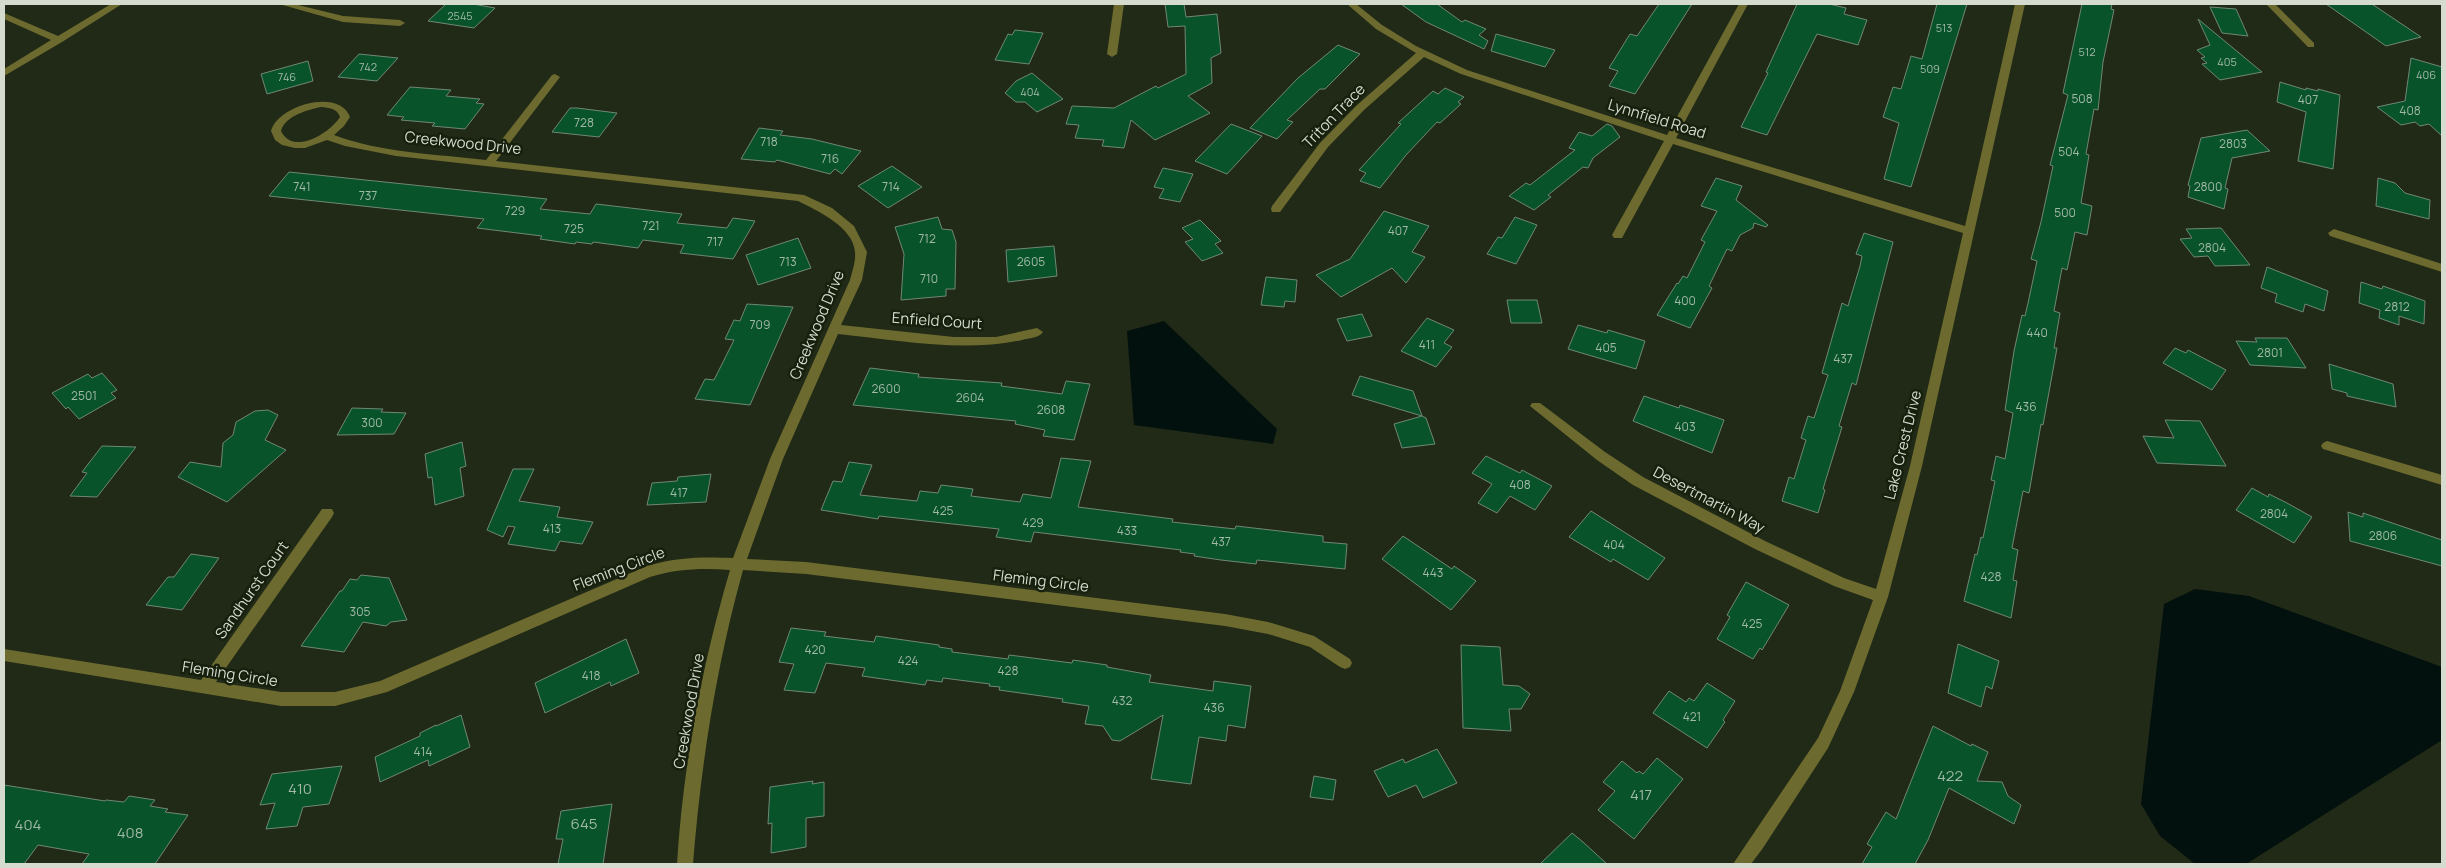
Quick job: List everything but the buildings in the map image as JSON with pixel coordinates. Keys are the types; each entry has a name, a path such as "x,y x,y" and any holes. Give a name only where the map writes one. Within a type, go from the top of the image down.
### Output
{"street":[{"path":"4,73 117,4"},
{"path":"284,4 342,19 400,23"},
{"path":"1112,54 1119,4"},
{"name":"Lynnfield Road","path":"1351,4 1379,27 1422,53 1498,84 1668,140 1970,231"},
{"path":"1618,235 1668,140 1744,4"},
{"name":"Lake Crest Drive","path":"1741,864 1758,844 1822,743 1847,692 1881,597 1916,466 2020,4"},
{"path":"2270,4 2311,45"},
{"path":"4,16 59,40"},
{"name":"Triton Trace","path":"1276,209 1324,145 1360,108 1422,53"},
{"path":"490,162 556,77"},
{"path":"321,104 331,104 339,107 344,112 345,117 336,130 327,136 305,144 286,142 276,134 277,127 289,114 299,109 321,104"},
{"name":"Creekwood Drive","path":"327,136 345,143 396,153 800,198 828,211 850,229 861,252 856,280 769,477 752,521 723,619 703,713 689,814 685,864"},
{"path":"2334,233 2442,268"},
{"name":"Enfield Court","path":"834,329 954,341 996,341 1038,332"},
{"name":"Desertmartin Way","path":"1536,406 1601,456 1638,480 1760,545 1839,582 1881,597"},
{"path":"2327,446 2442,480"},
{"name":"Sandhurst Court","path":"204,686 327,513"},
{"name":"Fleming Circle","path":"4,656 281,699 335,699 382,687 647,572 671,565 695,562 806,568 1225,620 1268,628 1314,642 1345,663"}],"shaded area":[{"path":"1164,321 1277,429 1273,444 1134,425 1127,331"},
{"path":"2195,589 2249,596 2442,667 2442,740 2246,864 2195,864 2160,836 2141,804 2164,604"}]}
